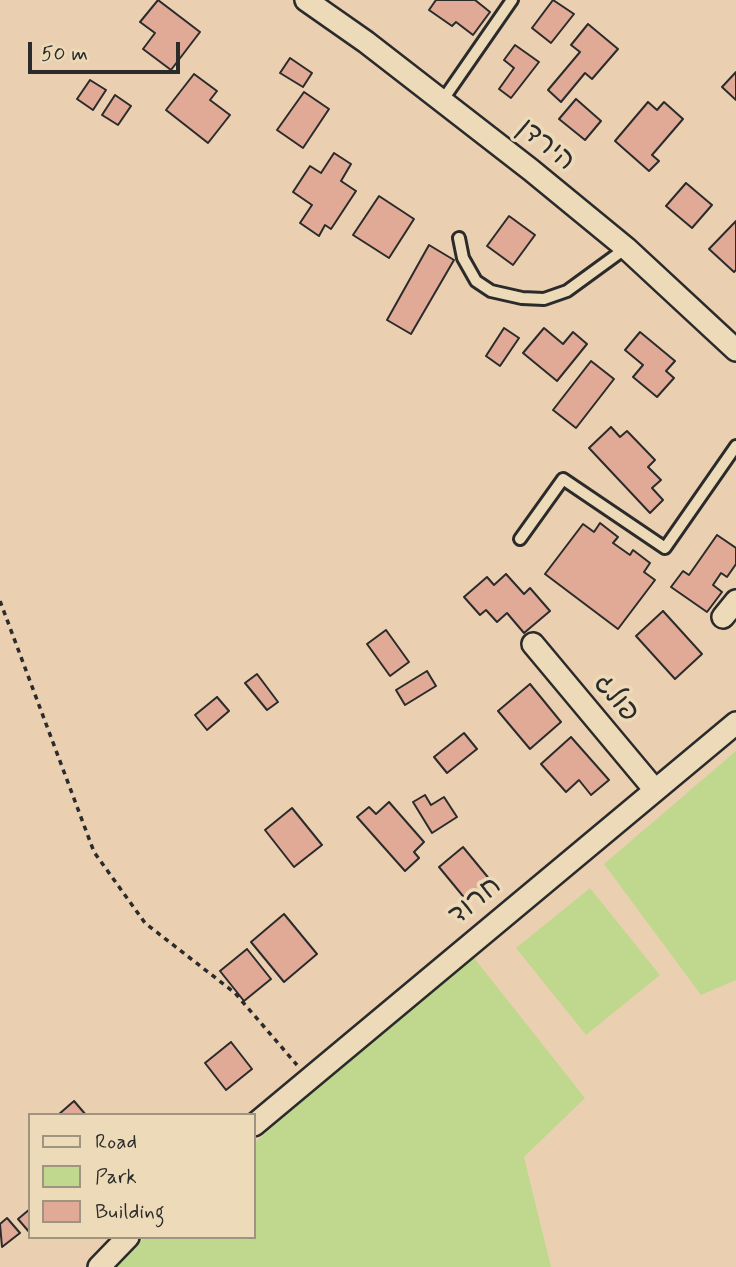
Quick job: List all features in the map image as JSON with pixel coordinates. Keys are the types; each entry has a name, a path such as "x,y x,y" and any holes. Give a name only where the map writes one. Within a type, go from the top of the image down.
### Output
{"street":[{"name":"הירדן","path":"306,0 442,101 626,248 733,342"},
{"name":"פולג","path":"533,645 654,790"},
{"name":"חרוד","path":"256,1123 308,1077 736,723"},
{"path":"99,1267 126,1239"}],"lane":[{"path":"442,101 513,0"},
{"path":"459,238 463,258 476,281 491,291 522,298 544,299 567,291 626,248"},
{"path":"520,539 563,479 665,548 736,446"}],"path":[{"path":"0,601 94,852 145,923 235,993 308,1077"}],"green space":[{"path":"736,751 736,980 701,995 604,864"},
{"path":"590,888 660,975 586,1035 516,948"},
{"path":"471,954 585,1098 524,1157 551,1267 111,1267 144,1239 256,1239 256,1141"}],"building":[{"path":"158,0 200,32 171,70 143,49 155,33 140,22"},
{"path":"436,0 475,0 490,12 473,35 456,22 452,26 429,10"},
{"path":"553,0 574,14 551,43 532,28"},
{"path":"588,24 618,49 592,79 585,73 561,102 548,90 580,52 571,45"},
{"path":"515,45 539,62 511,98 499,89 514,68 504,60"},
{"path":"290,58 312,73 303,87 280,73"},
{"path":"736,72 736,100 722,87"},
{"path":"194,74 217,91 210,100 230,115 208,143 166,110"},
{"path":"90,80 106,90 93,110 77,99"},
{"path":"304,92 329,109 303,148 277,130"},
{"path":"115,95 131,106 118,125 102,115"},
{"path":"576,99 601,121 585,140 559,119"},
{"path":"648,102 657,110 664,102 683,119 652,155 659,161 649,171 615,141"},
{"path":"334,153 351,164 341,181 356,191 331,229 325,225 319,236 300,223 312,205 293,192 310,166 321,173"},
{"path":"686,183 712,205 692,228 666,206"},
{"path":"379,196 414,219 389,258 353,235"},
{"path":"509,216 535,235 513,265 487,246"},
{"path":"736,221 736,270 734,272 709,249"},
{"path":"429,245 454,260 411,334 387,320"},
{"path":"504,328 519,338 500,366 486,356"},
{"path":"544,328 563,344 573,332 587,344 557,381 523,353"},
{"path":"640,332 675,361 666,371 674,378 657,397 633,377 643,365 625,350"},
{"path":"591,361 614,379 576,428 553,410"},
{"path":"611,427 620,437 627,431 655,460 648,467 661,480 652,488 663,500 650,513 589,448"},
{"path":"600,523 618,537 613,543 630,555 633,550 650,563 644,572 655,580 618,629 545,574 583,524 594,532"},
{"path":"717,535 736,548 736,564 727,577 721,573 713,585 722,592 707,612 671,587 683,571 689,575"},
{"path":"506,574 524,594 530,588 550,611 524,633 507,613 497,622 486,610 480,615 464,597 487,577 494,585"},
{"path":"663,611 702,654 675,679 636,636"},
{"path":"386,630 409,662 390,676 367,644"},
{"path":"427,671 436,686 405,705 396,690"},
{"path":"257,674 278,702 267,710 245,683"},
{"path":"530,684 561,722 530,749 498,711"},
{"path":"217,697 229,711 207,730 195,715"},
{"path":"464,733 477,749 447,773 434,757"},
{"path":"571,737 609,780 591,795 579,780 566,792 541,764"},
{"path":"425,795 431,805 444,797 457,817 432,833 413,802"},
{"path":"389,802 424,842 414,852 419,858 405,871 357,817 369,807 376,814"},
{"path":"292,808 322,845 294,867 265,830"},
{"path":"463,847 491,881 467,901 439,867"},
{"path":"284,914 317,954 284,982 251,942"},
{"path":"247,949 271,979 244,1001 220,971"},
{"path":"231,1042 252,1069 226,1090 205,1063"},
{"path":"74,1101 84,1113 60,1113"},
{"path":"28,1211 28,1231 18,1219"},
{"path":"7,1218 20,1233 2,1247 0,1224"}]}
